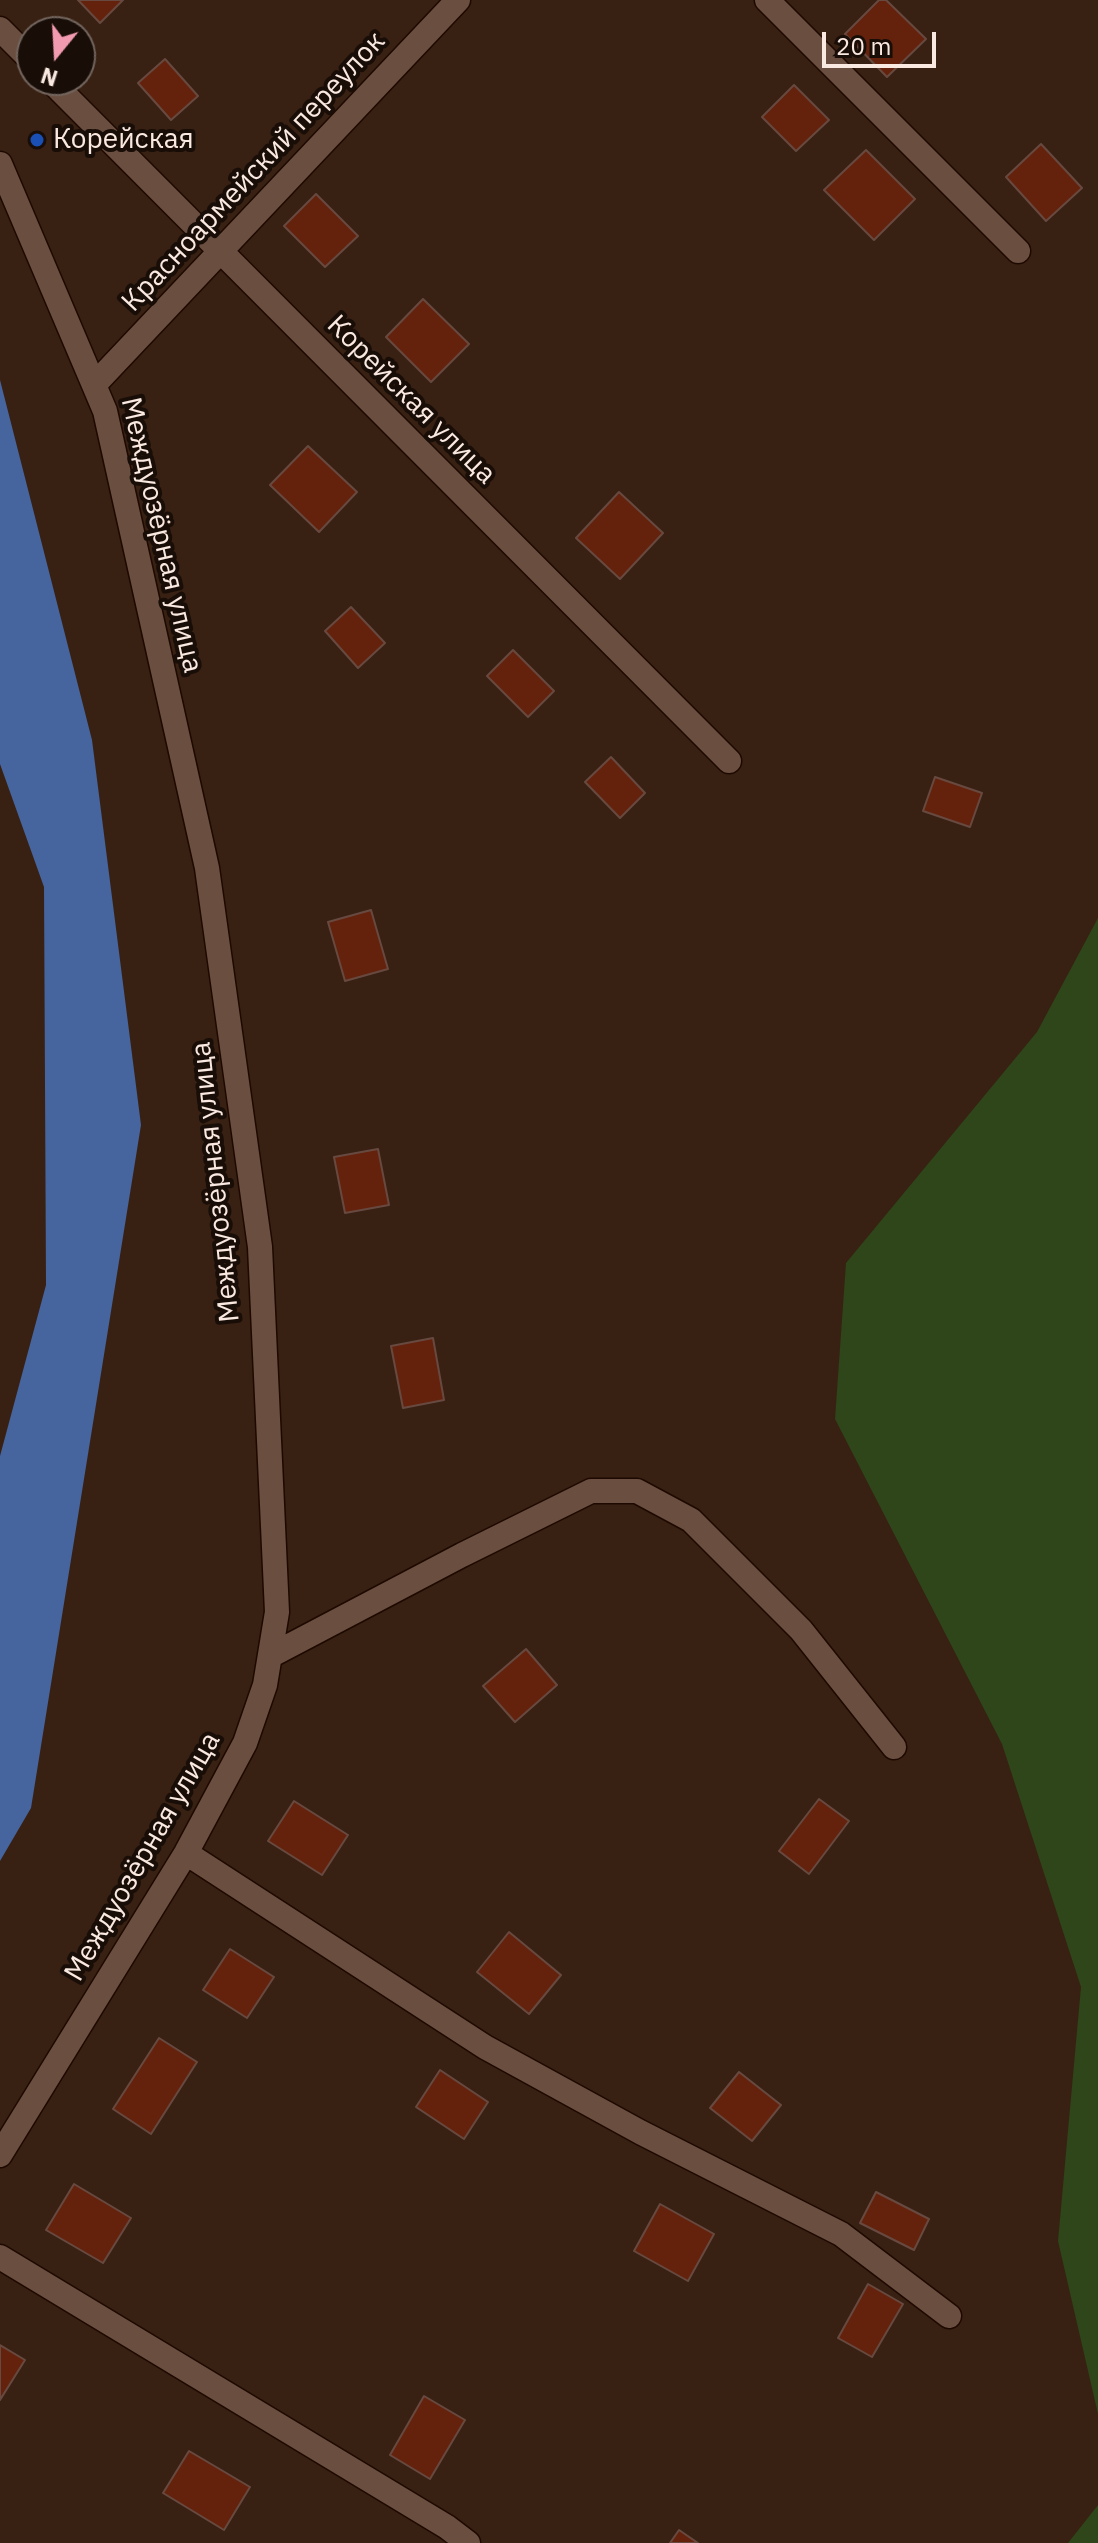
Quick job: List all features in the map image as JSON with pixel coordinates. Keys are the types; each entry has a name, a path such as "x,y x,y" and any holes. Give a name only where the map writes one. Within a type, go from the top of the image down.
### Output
{"street":[{"name":"Красноармейский переулок","path":"94,385 458,0"},
{"path":"767,0 1018,251"},
{"path":"0,29 16,45"},
{"name":"Корейская улица","path":"66,96 729,761"},
{"name":"Междуозёрная улица","path":"0,164 105,411 207,868 260,1247 277,1612 265,1685 245,1743 186,1853 0,2155"},
{"path":"270,1656 591,1491 637,1491 691,1520 801,1630 894,1747"},
{"path":"186,1853 485,2047 640,2132 841,2234 949,2316"},
{"path":"0,2257 447,2527 468,2543"}],"green space":[{"path":"1098,918 1098,2414 1058,2241 1081,1987 1002,1744 835,1419 846,1263 1037,1032"},
{"path":"1098,2505 1098,2543 1068,2543"}],"water":[{"path":"0,380 92,740 141,1125 31,1808 0,1861 0,1456 46,1285 44,887 0,764"}],"building":[{"path":"78,0 123,0 100,23"},
{"path":"879,0 886,0 926,39 887,77 845,34"},
{"path":"165,59 198,96 171,120 138,83"},
{"path":"794,85 829,120 796,151 762,117"},
{"path":"1041,144 1082,188 1046,221 1006,177"},
{"path":"866,150 915,199 874,240 824,190"},
{"path":"316,194 358,236 325,267 284,226"},
{"path":"423,299 469,344 431,382 386,337"},
{"path":"308,446 357,492 319,532 270,485"},
{"path":"619,492 663,533 620,579 576,538"},
{"path":"351,607 385,643 358,668 325,631"},
{"path":"513,650 554,691 528,717 487,676"},
{"path":"611,757 645,793 620,818 585,782"},
{"path":"935,777 982,793 970,827 923,811"},
{"path":"371,910 388,969 345,981 328,922"},
{"path":"378,1149 389,1205 345,1213 334,1157"},
{"path":"433,1338 444,1400 403,1408 391,1346"},
{"path":"526,1649 557,1685 515,1722 483,1686"},
{"path":"819,1799 849,1821 809,1874 779,1851"},
{"path":"294,1801 348,1835 322,1875 268,1841"},
{"path":"509,1932 561,1975 529,2014 477,1972"},
{"path":"230,1949 274,1977 247,2018 203,1990"},
{"path":"159,2038 197,2062 151,2134 113,2109"},
{"path":"440,2070 488,2102 464,2139 416,2107"},
{"path":"739,2072 781,2105 752,2141 710,2108"},
{"path":"74,2184 131,2218 103,2263 46,2230"},
{"path":"876,2192 929,2219 914,2250 860,2223"},
{"path":"660,2204 714,2234 688,2281 634,2251"},
{"path":"868,2284 903,2304 872,2357 838,2338"},
{"path":"0,2345 25,2360 0,2400"},
{"path":"424,2396 465,2420 430,2479 390,2455"},
{"path":"189,2451 250,2487 224,2530 163,2493"},
{"path":"679,2530 698,2543 670,2543"}],"place":[{"name":"Корейская","path":"37,140"}]}
